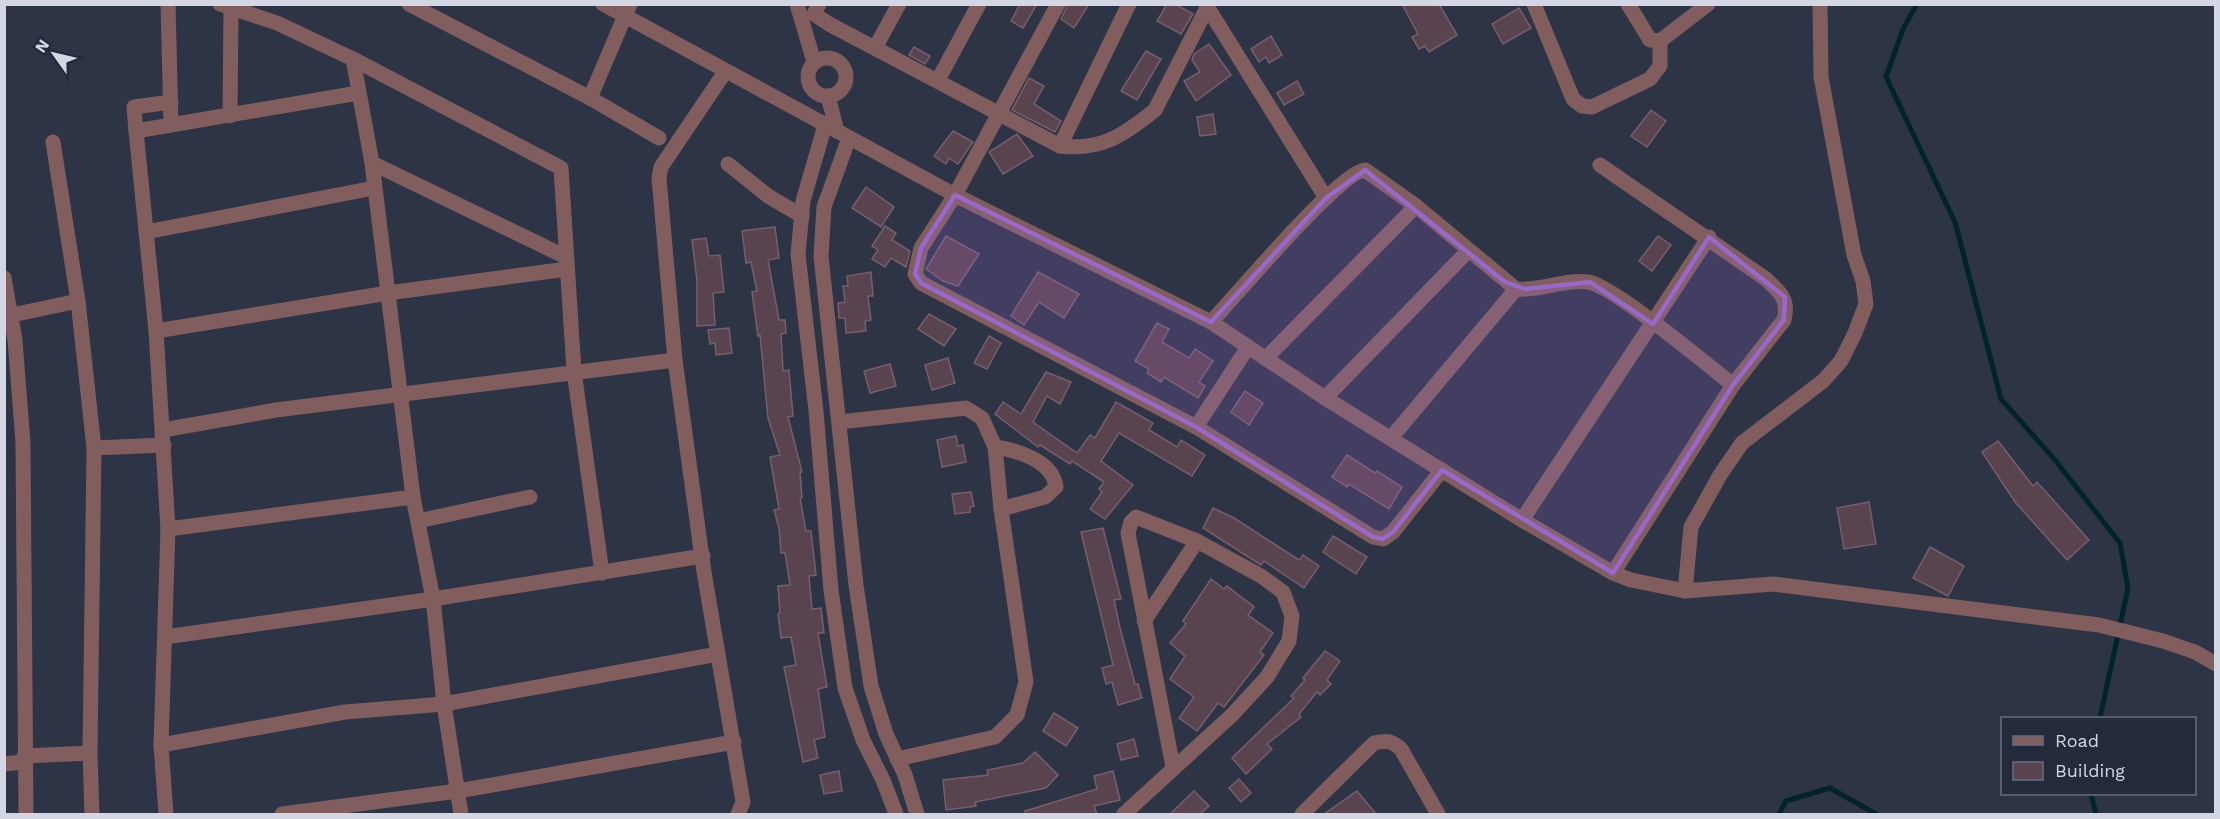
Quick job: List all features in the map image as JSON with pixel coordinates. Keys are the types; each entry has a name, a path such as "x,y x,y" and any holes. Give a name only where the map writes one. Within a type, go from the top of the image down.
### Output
{"street":[{"path":"168,4 171,124"},
{"path":"409,4 590,98 659,138"},
{"path":"603,4 626,10 725,72 955,195 1211,322 1267,357 1325,398 1522,520 1613,573 1631,580 1685,591 1773,584 2099,625 2163,641 2195,652 2216,664"},
{"path":"875,48 899,4"},
{"path":"938,80 979,4"},
{"path":"1058,4 955,195 921,248 915,274 921,283 1196,427 1373,537 1383,539 1394,532 1442,470"},
{"path":"1060,146 1129,4"},
{"path":"1534,4 1573,99 1582,106 1592,107 1650,79 1660,66 1660,41"},
{"path":"1628,4 1650,40 1660,41 1708,4"},
{"path":"1685,591 1691,527 1720,475 1742,443 1823,381 1841,361 1866,304 1863,281 1854,255 1821,77 1820,4"},
{"path":"814,62 796,5 816,9 875,48 1000,112 1060,146 1096,147 1140,122 1155,110 1208,6"},
{"path":"230,116 226,6 277,23 353,59 561,168 574,371 602,573"},
{"path":"1208,6 1326,198"},
{"path":"590,98 626,10"},
{"path":"828,57 841,63 845,69 845,84 841,90 828,96 815,92 810,86 808,74 814,62 828,57"},
{"path":"353,59 372,163 413,496 433,599 444,704 461,814"},
{"path":"725,72 661,167 659,178 675,360 718,654 743,802 738,814"},
{"path":"136,131 358,93"},
{"path":"828,96 837,131 824,207 821,256 856,585 871,686 917,814"},
{"path":"166,814 161,745 168,529 156,331 134,107 171,102"},
{"path":"837,131 803,201 798,254 800,290 816,411 831,590 845,688 864,740 884,780 896,814"},
{"path":"53,142 78,301 94,448 90,753 92,814"},
{"path":"372,163 566,263"},
{"path":"728,164 768,196 802,216"},
{"path":"1600,165 1709,237 1766,279 1785,297 1787,307 1784,320 1734,384 1613,573"},
{"path":"1211,322 1326,198 1352,175 1365,170 1416,206 1516,289 1534,289 1573,281 1590,282 1602,286 1734,384"},
{"path":"146,232 374,188"},
{"path":"1267,357 1416,206"},
{"path":"1522,520 1709,237"},
{"path":"1325,398 1468,251"},
{"path":"156,331 566,263"},
{"path":"4,278 12,315 10,341 23,444 26,814"},
{"path":"800,290 824,288"},
{"path":"1391,438 1516,289"},
{"path":"12,315 78,301"},
{"path":"1196,427 1248,347"},
{"path":"94,448 163,437 276,411 574,371 675,360"},
{"path":"840,423 966,408 982,418 995,447 1001,509 1026,682 1017,715 995,737 897,759"},
{"path":"995,447 1016,449 1047,469 1054,476 1056,487 1045,497 1001,509"},
{"path":"168,529 413,496"},
{"path":"418,521 530,498"},
{"path":"1124,814 1232,715 1267,677 1289,640 1292,616 1283,592 1261,576 1197,541 1139,517 1131,522 1128,533 1173,767"},
{"path":"1144,621 1197,541"},
{"path":"165,638 433,599 703,556"},
{"path":"831,590 856,585"},
{"path":"161,745 345,711 444,704 718,654"},
{"path":"1302,814 1374,743 1384,741 1393,742 1401,749 1438,814"},
{"path":"282,814 458,791 734,742"},
{"path":"4,764 24,759 90,753"}],"highlighted area":[{"path":"1365,170 1505,282 1525,289 1590,282 1653,324 1709,237 1785,297 1784,320 1733,385 1613,573 1442,470 1393,532 1383,539 1373,537 1196,427 921,283 915,274 921,248 955,195 1211,322 1326,198"}],"building":[{"path":"1020,4 1037,4 1023,28 1011,21"},
{"path":"1068,4 1089,4 1074,28 1061,19"},
{"path":"1167,4 1175,4 1193,14 1181,34 1157,21"},
{"path":"1402,4 1439,4 1457,35 1429,52 1425,46 1419,49 1412,37 1418,34"},
{"path":"1519,8 1531,28 1503,44 1492,24"},
{"path":"1271,36 1282,55 1269,63 1266,57 1259,62 1251,49"},
{"path":"1209,44 1231,75 1196,101 1184,81 1200,72 1192,60 1194,54"},
{"path":"914,47 930,56 925,64 909,55"},
{"path":"1146,51 1161,59 1137,100 1121,91"},
{"path":"1029,78 1044,86 1034,104 1061,121 1055,132 1012,110"},
{"path":"1297,81 1304,94 1284,105 1277,93"},
{"path":"1651,110 1666,121 1647,147 1631,136"},
{"path":"1213,114 1216,134 1200,136 1197,117"},
{"path":"953,131 973,142 958,164 949,158 946,164 934,156"},
{"path":"1017,134 1033,156 1003,174 989,152"},
{"path":"866,187 894,207 881,227 852,208"},
{"path":"885,226 896,233 892,240 910,251 906,267 891,258 885,267 872,259 878,250 872,246"},
{"path":"775,227 779,258 768,260 779,320 785,320 786,333 781,334 783,371 789,370 793,416 788,417 802,472 800,472 802,498 800,498 806,531 811,531 816,575 809,576 812,609 821,608 824,633 818,633 827,687 818,689 825,737 814,740 818,758 803,762 784,667 796,665 791,637 781,638 778,614 780,613 778,586 790,585 785,553 781,553 779,528 774,510 779,509 770,457 780,455 768,418 760,335 758,336 752,292 757,291 751,262 746,263 742,231"},
{"path":"946,236 979,254 958,286 943,281 926,269"},
{"path":"1658,236 1671,245 1652,271 1639,261"},
{"path":"706,238 709,256 720,255 724,292 713,293 715,325 697,326 697,281 692,240"},
{"path":"871,272 873,296 868,296 871,320 865,321 866,331 846,333 845,318 839,318 838,303 845,302 843,286 848,286 847,276"},
{"path":"1038,272 1079,294 1064,318 1039,302 1024,325 1011,316"},
{"path":"929,314 956,329 944,346 918,329"},
{"path":"1157,323 1169,329 1162,342 1189,358 1195,349 1213,361 1199,382 1205,386 1198,398 1164,377 1161,382 1147,373 1149,369 1135,361"},
{"path":"729,328 732,353 716,355 715,343 710,344 708,330"},
{"path":"989,336 1001,343 987,369 974,363"},
{"path":"948,358 955,383 932,390 925,365"},
{"path":"890,364 896,386 870,393 864,371"},
{"path":"1046,372 1071,382 1060,404 1047,396 1033,422 1077,453 1090,435 1095,438 1116,402 1153,423 1149,430 1177,447 1181,440 1205,455 1192,476 1119,433 1101,461 1133,485 1105,519 1090,509 1102,492 1099,489 1104,482 1072,461 1070,464 1040,445 1038,447 995,414 1003,402 1021,414"},
{"path":"1245,391 1263,403 1249,425 1231,412"},
{"path":"956,436 958,446 963,445 966,462 942,467 937,440"},
{"path":"1998,441 2033,486 2037,482 2089,540 2067,560 2015,502 1982,452"},
{"path":"1347,455 1402,487 1389,509 1349,484 1347,487 1332,477"},
{"path":"971,492 974,506 970,507 970,512 955,514 952,494"},
{"path":"1869,502 1876,544 1844,549 1837,508"},
{"path":"1213,508 1234,518 1299,560 1303,555 1319,566 1304,588 1264,561 1261,565 1203,528"},
{"path":"1103,528 1121,599 1114,600 1120,628 1135,684 1138,684 1142,698 1118,705 1112,682 1106,684 1102,668 1113,665 1081,532"},
{"path":"1333,536 1367,557 1356,574 1323,552"},
{"path":"1930,547 1964,566 1948,596 1913,578"},
{"path":"1211,579 1224,589 1227,586 1254,607 1248,615 1273,633 1260,652 1264,655 1224,707 1218,703 1197,731 1179,718 1194,697 1170,679 1185,656 1170,643 1186,624 1183,621"},
{"path":"1325,651 1340,661 1327,680 1331,684 1320,695 1317,692 1299,714 1301,717 1267,744 1272,749 1246,774 1232,758 1294,698 1291,696"},
{"path":"1054,713 1078,728 1066,746 1043,731"},
{"path":"1134,739 1138,756 1121,760 1117,744"},
{"path":"1035,752 1058,775 1046,788 975,802 976,806 946,810 943,780 988,775 987,770 1023,763"},
{"path":"839,771 842,791 824,794 820,775"},
{"path":"1113,771 1120,800 1094,806 1097,814 1026,814 1025,811 1097,789 1094,776"},
{"path":"1239,779 1251,793 1241,802 1229,788"},
{"path":"1194,791 1209,806 1200,814 1170,814"},
{"path":"1357,791 1376,814 1324,814"}],"waterway":[{"path":"1917,4 1903,29 1886,77 1955,222 2001,399 2055,460 2120,543 2128,588 2100,717"},
{"path":"1779,814 1786,801 1830,788 1876,814"},
{"path":"2091,795 2096,814"}]}
